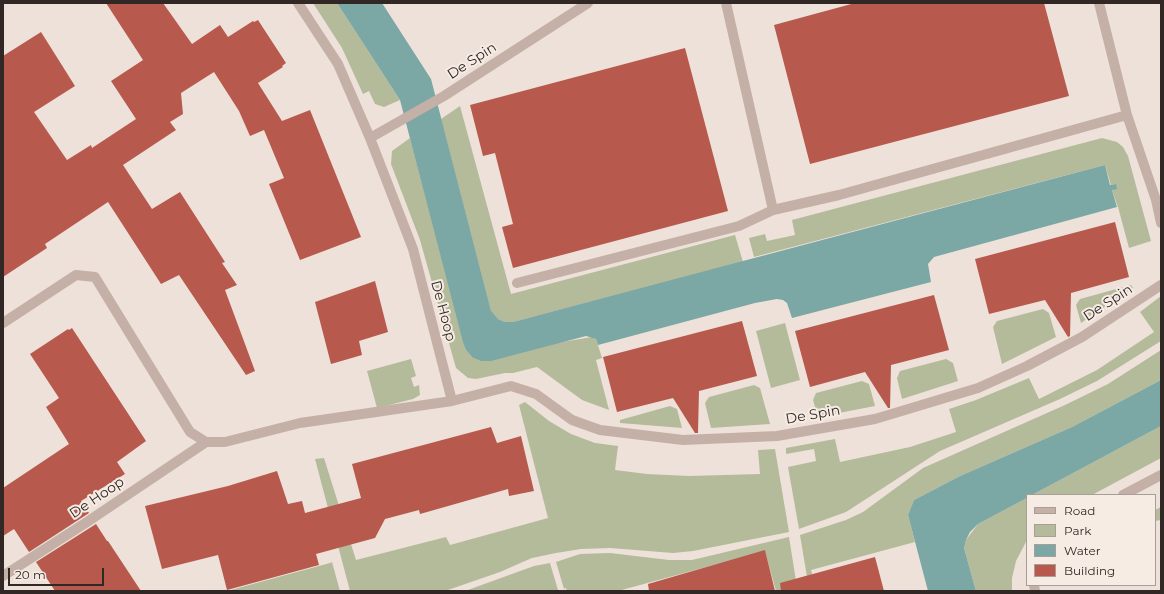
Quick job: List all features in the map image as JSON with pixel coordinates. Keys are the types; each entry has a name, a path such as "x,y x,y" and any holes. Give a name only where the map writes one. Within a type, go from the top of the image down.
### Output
{"street":[{"name":"De Hoop","path":"298,3 338,64 370,138 413,249 452,401"},
{"name":"De Spin","path":"370,138 394,126 444,96 588,3"},
{"path":"726,3 773,210"},
{"path":"1099,3 1127,116 1156,200 1161,222"},
{"path":"517,283 739,226 773,210 847,193 1127,116"},
{"path":"3,323 76,275 95,277 190,432 206,442 225,442 300,423 452,401"},
{"name":"De Spin","path":"452,401 511,386 536,394 572,420 600,430 683,440 777,436 875,418 978,388 1027,366 1082,337 1161,285"},
{"name":"De Hoop","path":"3,576 88,522 206,442"},
{"path":"1125,494 1161,475"}],"green space":[{"path":"313,3 337,3 400,100 384,107 375,104 369,91 363,94 342,48"},
{"path":"460,106 511,294 735,235 743,262 513,322 505,322 498,319 491,312 441,119"},
{"path":"410,138 466,350 472,357 592,337 596,339 602,358 596,360 609,410 582,400 537,367 513,373 505,373 476,379 468,378 456,368 420,240 391,164 392,151"},
{"path":"1102,138 1117,142 1123,147 1128,156 1151,241 1129,248 1112,190 1115,184 1111,185 1105,165 754,257 749,238 765,234 767,241 795,235 792,220"},
{"path":"1131,285 1133,288 1081,323 1076,305 1080,299"},
{"path":"1161,296 1161,341 1097,381 1060,399 940,451 846,512 799,529 788,467 816,461 814,449 786,454 786,448 835,439 840,462 910,447 956,432 949,409 976,400 1029,378 1039,399 1097,370 1154,332 1140,312"},
{"path":"1043,309 1049,313 1056,337 1002,364 993,327 997,321"},
{"path":"785,323 800,380 771,388 756,331"},
{"path":"1161,350 1161,380 1072,427 960,476 914,500 908,515 915,542 811,570 814,581 808,583 800,535 846,520 863,512 923,468 1065,405 1108,384"},
{"path":"411,359 416,376 411,378 414,387 419,385 420,395 413,399 377,408 367,371"},
{"path":"946,359 953,363 958,381 902,399 897,378 900,371"},
{"path":"862,381 869,384 875,406 818,417 813,400 816,393"},
{"path":"754,385 760,388 770,424 711,428 705,403 709,397"},
{"path":"525,402 549,421 571,434 595,443 618,446 615,470 647,474 689,476 760,474 758,450 775,449 789,532 693,551 673,553 610,548 581,549 556,553 532,558 500,572 445,591 350,591 315,459 324,458 356,560 446,537 450,545 548,518 519,405"},
{"path":"670,406 677,409 682,428 620,423 620,420"},
{"path":"1161,426 1161,458 1094,494 1034,494"},
{"path":"1026,499 1026,542 1016,561 1012,578 1012,591 976,591 964,548 966,540 978,524"},
{"path":"1161,507 1161,520 1156,521 1156,510"},
{"path":"789,537 797,587 787,591 776,591 765,551 618,591 567,591 566,588 564,589 556,562 580,554 610,553 669,560 692,560"},
{"path":"332,562 340,591 227,591 330,563"},
{"path":"550,563 558,590 465,591 534,566"}],"water":[{"path":"337,3 382,3 431,79 491,311 498,319 505,322 513,322 1105,165 1110,185 1116,184 1117,189 1112,190 1117,207 934,257 928,264 931,282 792,318 787,303 783,300 777,299 755,303 598,345 596,339 586,336 491,361 481,361 472,357 466,350 463,342 400,100"},
{"path":"1161,380 1161,426 1034,494 1026,494 1026,499 978,524 970,532 964,548 976,591 928,591 908,515 914,500 960,476 1072,427"}],"building":[{"path":"106,3 163,3 192,44 220,25 228,37 253,21 258,20 286,63 282,66 283,67 258,83 282,121 310,110 361,237 300,260 269,184 284,178 264,130 250,136 239,111 214,72 181,93 183,114 170,122 176,130 123,165 152,209 180,192 225,262 222,263 237,285 225,290 255,371 246,375 179,275 161,284 108,202 45,244 47,248 3,277 3,56 41,32 75,86 34,112 67,160 91,145 92,148 136,119 111,81 143,60"},
{"path":"855,3 1044,3 1069,96 810,164 774,25"},
{"path":"685,48 728,211 513,268 502,227 513,224 495,153 483,156 470,105"},
{"path":"1115,222 1129,277 1071,293 1070,336 1068,337 1045,300 989,314 975,259"},
{"path":"375,281 388,332 359,341 362,355 331,364 315,302"},
{"path":"934,295 949,350 891,365 890,408 888,408 865,372 810,387 795,331"},
{"path":"742,321 757,376 699,391 698,433 695,433 673,398 617,412 603,357"},
{"path":"72,328 146,441 117,462 125,474 81,501 89,513 29,552 14,529 3,536 3,488 69,444 46,407 59,398 30,354 68,329 69,330"},
{"path":"491,427 497,443 521,436 534,491 509,496 508,489 420,514 419,510 385,519 375,538 316,554 319,565 227,590 218,555 162,569 145,506 228,486 277,471 288,504 302,501 305,513 361,498 352,464"},
{"path":"96,524 141,591 55,591 36,562"},
{"path":"765,550 775,591 649,591 648,584"},
{"path":"875,557 884,591 781,591 780,583"}]}
